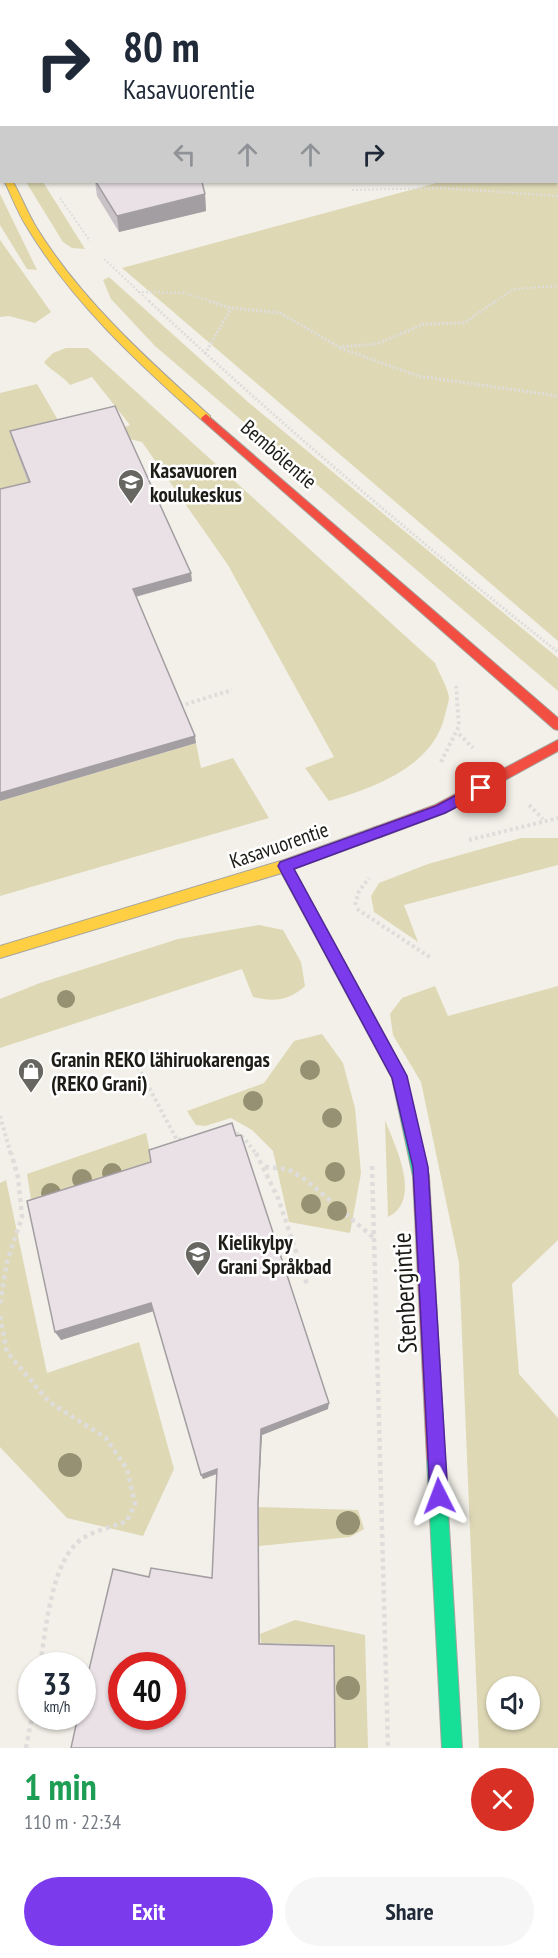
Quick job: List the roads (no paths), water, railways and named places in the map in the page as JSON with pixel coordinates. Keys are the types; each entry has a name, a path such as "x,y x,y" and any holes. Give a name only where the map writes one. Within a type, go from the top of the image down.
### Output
{"street":[{"name":"Bembölentie","path":"10,183 34,231 93,307 139,359 558,725"},
{"name":"Kasavuorentie","path":"0,952 285,866 440,809 558,744"},
{"name":"Stenbergintie","path":"285,866 399,1076 420,1167 452,1748"}],"place":[{"name":"Kasavuoren koulukeskus","path":"131,505"},
{"name":"Granin REKO lähiruokarengas (REKO Grani)","path":"31,1094"},
{"name":"Kielikylpy Grani Språkbad","path":"198,1277"}]}
